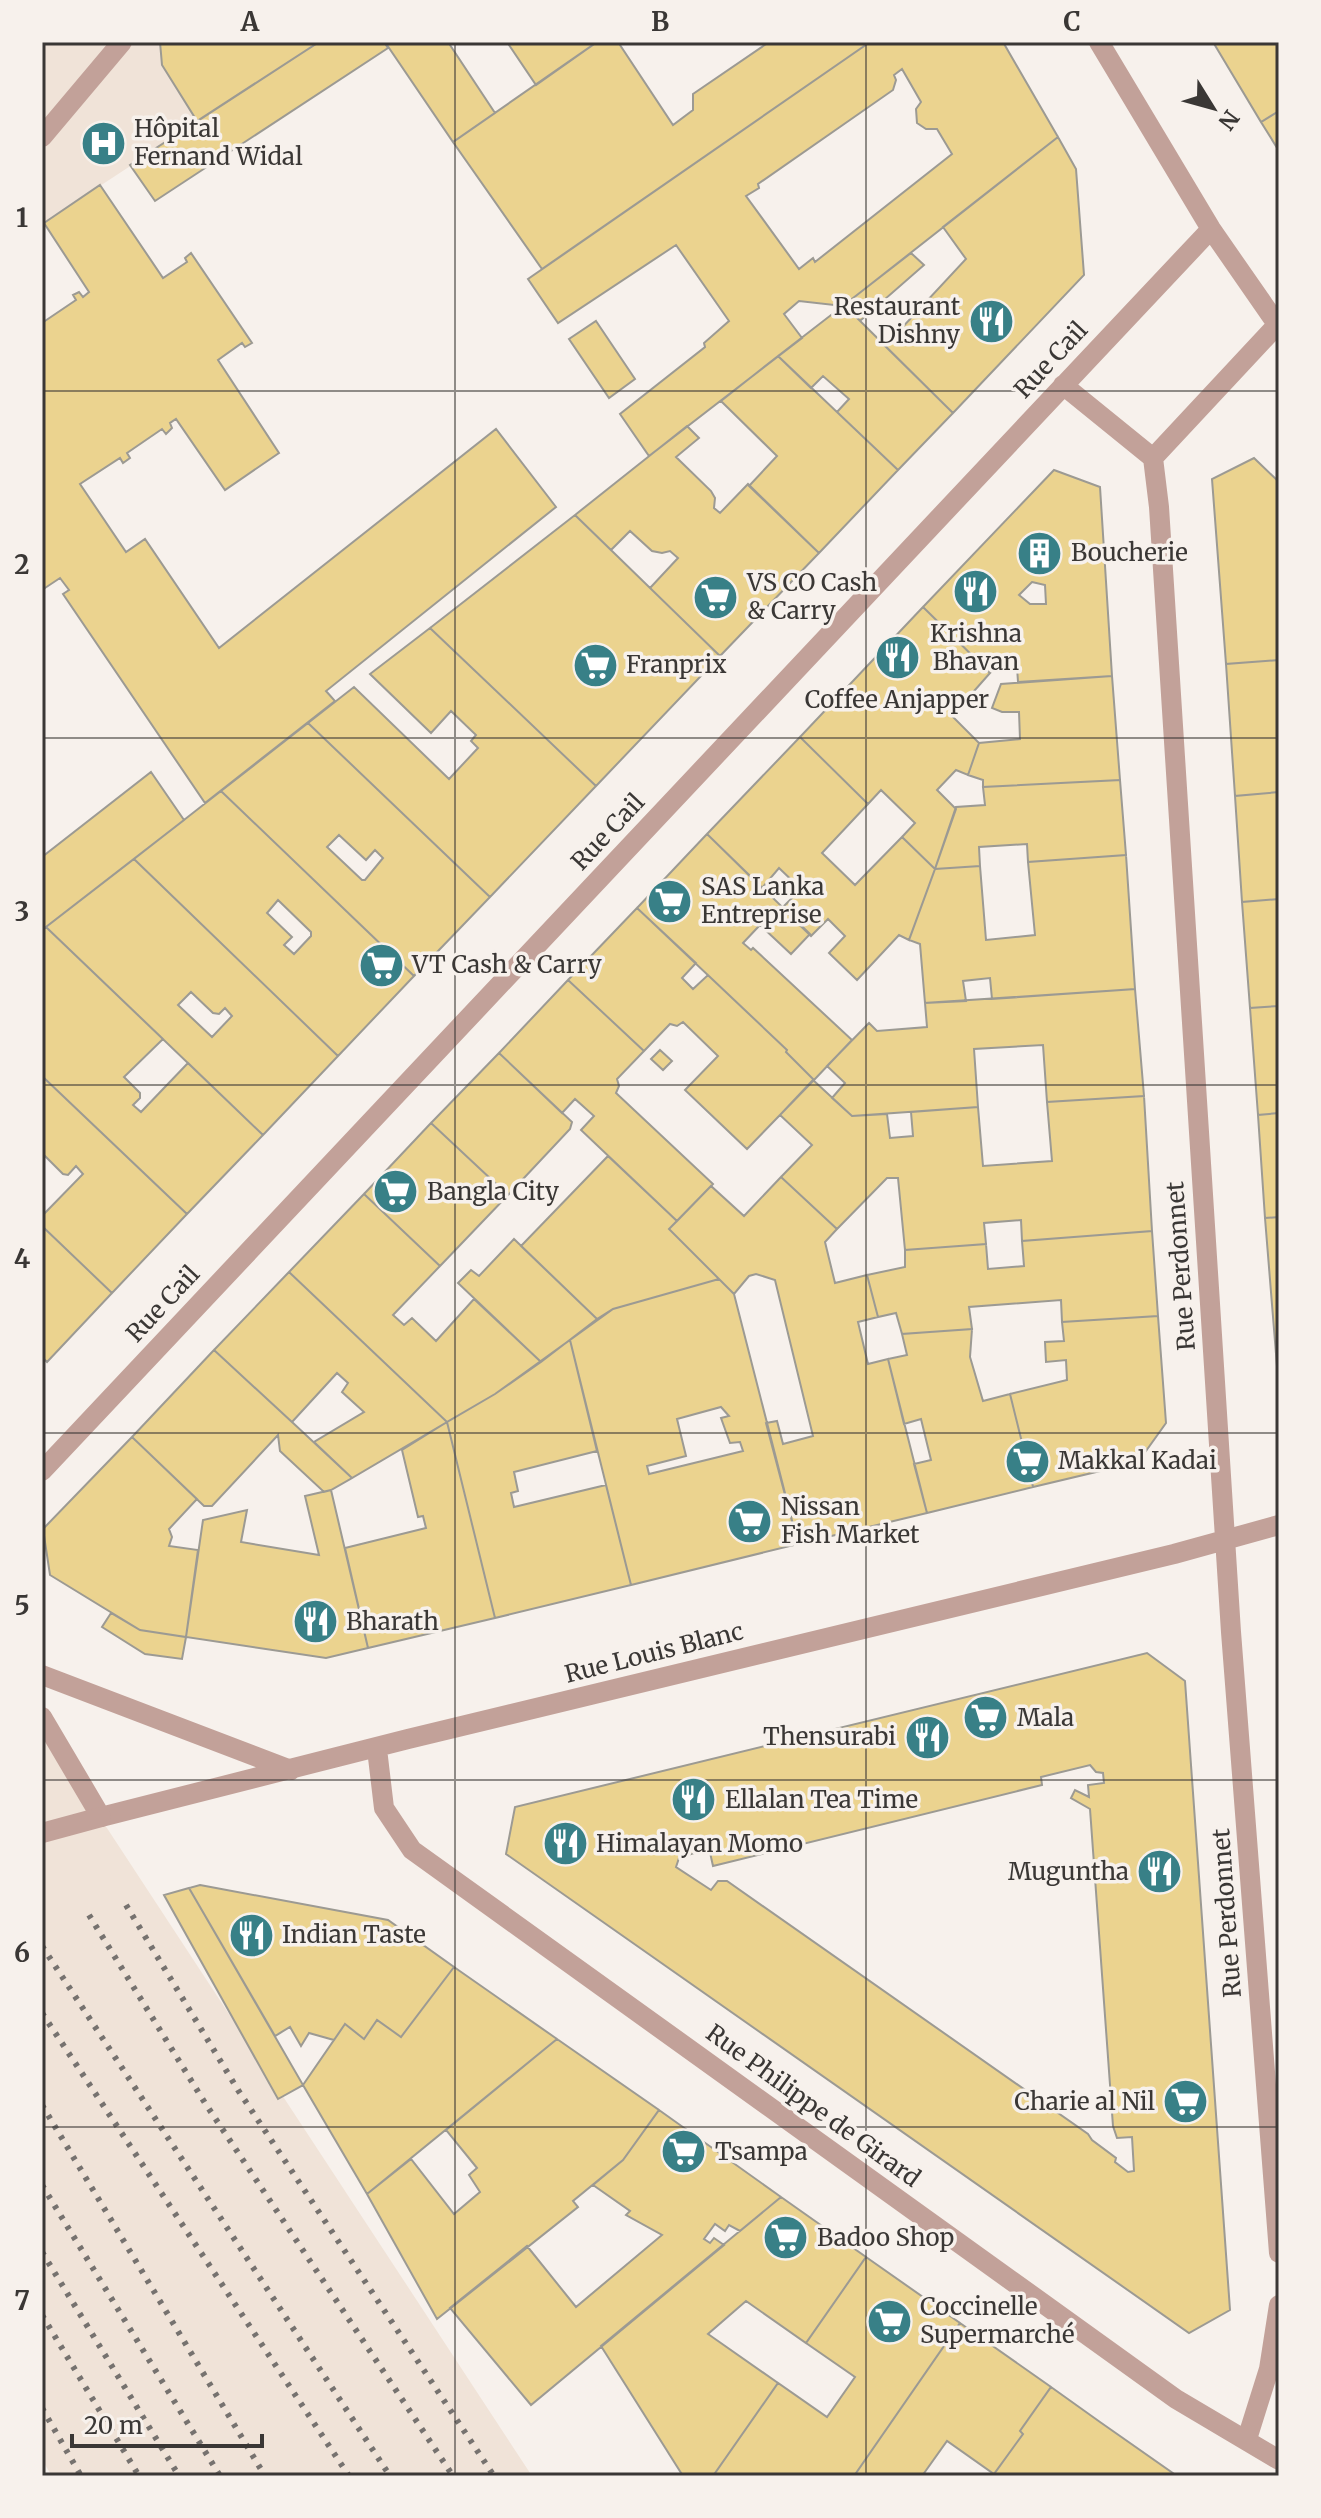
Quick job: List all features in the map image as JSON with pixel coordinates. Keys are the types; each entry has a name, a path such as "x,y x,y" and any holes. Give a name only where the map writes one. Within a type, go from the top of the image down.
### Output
{"street":[{"path":"42,137 122,42"},
{"path":"1063,385 1153,458 1278,326 1211,229 1099,42"},
{"name":"Rue Cail","path":"42,1471 1211,229"},
{"name":"Rue Perdonnet","path":"1153,458 1159,507 1226,1540 1279,2253"},
{"name":"Rue Louis Blanc","path":"42,1833 1279,1525"},
{"path":"42,1675 291,1770"},
{"path":"42,1717 101,1817"},
{"name":"Rue Philippe de Girard","path":"377,1749 384,1808 412,1850 1176,2399 1279,2460"},
{"path":"1247,2439 1269,2369 1279,2305"}],"shaded area":[{"name":"Hôpital Fernand Widal","path":"42,42 319,42 42,224"},
{"path":"42,1729 532,2476 52,2476 42,2460"}],"building":[{"path":"160,42 319,42 197,121 162,65"},
{"path":"319,42 384,42 388,48 155,201 130,165"},
{"path":"385,42 448,42 495,113 453,142"},
{"path":"507,42 597,42 536,85"},
{"path":"597,42 618,42 673,125 693,110 693,94 769,42 870,42 542,269 453,142"},
{"path":"870,42 1003,42 1058,137 843,306 799,301 784,314 802,338 649,456 620,414 705,347 704,343 729,321 676,245 558,323 528,279","holes":["902,69 921,102 916,109 917,123 926,129 937,129 952,154 815,262 813,258 799,269 746,196 759,188 758,184 893,90 894,75"]},
{"path":"1213,42 1279,42 1279,111 1261,122"},
{"path":"1279,111 1279,151 1261,122"},
{"path":"1058,137 1076,169 1084,275 953,413 885,346 966,259 943,227"},
{"path":"100,185 163,278 187,262 185,258 191,253 252,343 245,347 242,343 218,360 279,453 225,490 176,419 170,423 172,428 166,434 162,429 127,453 130,458 123,463 120,458 80,484 126,552 145,539 219,648 496,429 556,507 326,691 335,701 205,803 63,594 69,590 60,578 42,590 42,323 76,300 73,295 79,292 83,297 89,292 44,223"},
{"path":"911,253 924,265 860,321 844,305"},
{"path":"844,305 953,413 898,470 837,412 849,399 823,376 811,388 778,356"},
{"path":"596,321 635,379 609,398 569,339"},
{"path":"778,356 898,470 819,553 749,486 777,456 721,401"},
{"path":"687,426 699,438 676,457 711,491 715,498 714,508 720,513 748,484 819,553 720,656 650,588 678,558 670,551 652,551 630,531 611,550 575,515"},
{"path":"1254,458 1279,482 1279,660 1226,664 1212,479"},
{"name":"Boucherie","path":"1054,470 1100,487 1112,676 1018,682 1017,667 1001,662 990,673 923,607","holes":["1032,582 1045,585 1046,604 1030,604 1019,595"]},
{"path":"575,515 720,656 596,786 430,628"},
{"path":"923,607 990,673 952,716 979,743 968,775 956,770 937,790 956,809 935,869 902,837 915,823 881,790 868,804 800,737"},
{"path":"430,628 596,786 490,897 308,723 354,687 449,779 478,748 471,741 476,735 451,711 431,733 370,674"},
{"path":"1279,660 1279,792 1235,796 1226,664"},
{"path":"1112,676 1120,780 983,787 983,780 968,775 979,743 1020,739 1019,712 1002,712 992,708 1001,684"},
{"path":"308,723 490,897 414,976 221,791","holes":["339,835 366,860 375,850 383,858 362,880 327,847"]},
{"path":"800,737 868,804 822,853 855,885 902,837 935,869 909,940 899,935 857,980 829,953 845,936 828,919 811,936 782,908 801,889 779,868 762,888 707,834"},
{"path":"151,772 184,820 42,930 42,857"},
{"path":"1120,780 1126,855 1028,862 1027,844 979,847 980,866 935,869 956,807 985,805 983,787"},
{"path":"221,791 414,976 338,1056 134,859","holes":["278,900 311,932 311,936 294,954 284,945 292,937 267,913"]},
{"path":"1279,792 1279,899 1242,902 1235,796"},
{"path":"707,834 810,934 791,954 760,925 743,943 751,950 753,948 852,1040 814,1080 787,1050 637,908"},
{"path":"1126,855 1135,989 992,999 990,978 963,981 966,1001 925,1003 920,944 909,940 935,869 980,866 986,940 1035,935 1028,862"},
{"path":"134,859 338,1056 263,1135 46,927","holes":["191,992 213,1013 219,1014 225,1008 232,1016 212,1037 178,1005"]},
{"path":"1279,899 1279,1006 1250,1008 1242,902"},
{"path":"637,908 696,963 682,978 693,989 708,975 814,1080 747,1149 685,1090 718,1056 683,1022 677,1026 670,1024 644,1051 568,980"},
{"path":"46,927 163,1039 124,1077 140,1093 140,1098 133,1105 141,1112 188,1063 263,1135 187,1214 42,1076 42,930"},
{"path":"568,980 644,1051 617,1079 619,1086 616,1093 713,1184 677,1221 581,1130 594,1116 575,1099 562,1113 499,1053"},
{"path":"1135,989 1144,1096 1047,1102 1043,1045 974,1049 978,1107 852,1116 832,1098 845,1083 827,1066 869,1023 877,1031 927,1027 925,1003"},
{"path":"1279,1006 1279,1113 1258,1115 1250,1008"},
{"path":"660,1050 672,1061 663,1070 651,1059"},
{"path":"499,1053 572,1122 570,1129 508,1195 431,1123"},
{"path":"42,1076 187,1214 112,1293 42,1226 42,1216 83,1174 76,1166 68,1175 63,1174 42,1153"},
{"path":"813,1080 852,1116 887,1114 890,1138 913,1136 911,1112 978,1107 983,1166 1052,1161 1047,1102 1144,1096 1152,1231 1022,1241 1021,1220 984,1223 986,1244 905,1250 898,1178 887,1178 837,1229 781,1177 812,1145 780,1115"},
{"path":"1279,1113 1279,1217 1265,1218 1258,1115"},
{"path":"431,1123 508,1195 440,1266 364,1194"},
{"path":"608,1156 677,1221 669,1229 719,1279 613,1309 597,1319 521,1246"},
{"path":"781,1177 837,1229 825,1242 835,1283 867,1275 878,1317 858,1322 868,1364 888,1359 927,1513 798,1544 766,1423 777,1421 783,1444 813,1436 775,1280 756,1274 749,1276 734,1294 669,1229 711,1186 744,1216"},
{"path":"364,1194 440,1266 393,1315 404,1325 412,1318 436,1341 474,1299 541,1362 447,1422 289,1272"},
{"path":"1279,1217 1279,1391 1265,1218"},
{"path":"42,1226 112,1293 47,1362 42,1357"},
{"path":"1152,1231 1158,1316 1062,1322 1061,1300 969,1307 972,1329 902,1334 896,1313 878,1317 867,1275 905,1267 905,1250 986,1244 988,1269 1024,1266 1022,1241"},
{"path":"514,1239 597,1319 541,1362 458,1283 471,1270 479,1276"},
{"path":"289,1272 447,1422 352,1478 314,1442 364,1412 342,1392 348,1383 337,1373 292,1422 214,1350"},
{"path":"719,1279 734,1294 798,1544 631,1585 570,1340 613,1309","holes":["721,1407 729,1416 721,1418 730,1443 740,1442 743,1451 649,1474 647,1466 686,1456 677,1419"]},
{"path":"1158,1316 1166,1423 1138,1462 1033,1487 1010,1394 1067,1380 1066,1360 1046,1362 1045,1342 1064,1341 1062,1322"},
{"path":"972,1329 970,1357 983,1401 1010,1394 1033,1487 927,1513 914,1464 931,1460 921,1419 904,1424 888,1359 907,1355 902,1334"},
{"path":"570,1340 597,1451 514,1472 518,1491 511,1493 514,1507 606,1485 631,1585 495,1618 447,1422 495,1394"},
{"path":"214,1350 352,1478 324,1492 280,1451 278,1435 212,1506 204,1506 132,1437"},
{"path":"447,1422 495,1618 368,1648 345,1548 426,1528 423,1516 418,1517 402,1450"},
{"path":"132,1437 197,1499 169,1529 172,1537 169,1546 198,1550 186,1637 140,1630 50,1575 43,1529"},
{"path":"331,1490 368,1648 326,1658 186,1637 203,1520 247,1510 241,1542 319,1555 305,1496"},
{"path":"111,1613 140,1630 186,1637 182,1659 145,1654 102,1627"},
{"path":"1147,1653 1185,1681 1230,2310 1189,2333 506,1854 515,1807","holes":["1090,1765 1096,1772 1103,1773 1104,1783 1088,1785 1089,1797 1075,1790 1071,1798 1090,1809 1113,2126 1117,2138 1132,2137 1134,2171 1128,2172 1088,2134 727,1881 718,1881 711,1890 676,1867 679,1858 709,1848 713,1866 1042,1785 1041,1777"]},
{"path":"200,1885 388,1920 454,1967 401,2037 377,2020 364,2039 345,2024 334,2040 309,2033 301,2046 290,2027 275,2036 189,1888"},
{"path":"189,1888 303,2085 278,2099 164,1895"},
{"path":"454,1967 557,2039 367,2194 303,2085 345,2024 364,2039 377,2020 401,2037"},
{"path":"557,2039 659,2110 623,2160 573,2201 578,2207 437,2319 367,2194 411,2159 454,2214 480,2192 469,2175 477,2168 446,2130"},
{"path":"659,2110 781,2197 740,2231 729,2225 725,2231 715,2224 704,2239 710,2243 714,2238 724,2245 531,2405 450,2308 527,2246 576,2307 662,2235 626,2215 630,2211 593,2185 623,2160"},
{"path":"781,2197 866,2257 806,2343 746,2301 708,2334 778,2383 713,2476 683,2476 601,2346"},
{"path":"866,2257 960,2323 854,2476 713,2476 778,2383 827,2417 855,2377 806,2343"},
{"path":"960,2323 1051,2387 1020,2431 1023,2434 994,2474 947,2441 922,2476 854,2476"},
{"path":"1051,2387 1177,2476 994,2474"}],"railway":[{"path":"126,1905 238,2090 494,2476"},
{"path":"89,1915 205,2103 453,2476"},
{"path":"42,1946 390,2476"},
{"path":"42,2013 349,2476"},
{"path":"42,2105 265,2476"},
{"path":"42,2185 220,2476"},
{"path":"42,2252 179,2476"},
{"path":"42,2315 139,2476"},
{"path":"42,2408 81,2476"}],"place":[{"name":"Hôpital Fernand Widal","path":"103,143"},
{"name":"Restaurant Dishny","path":"991,321"},
{"name":"Boucherie","path":"1040,553"},
{"name":"Krishna Bhavan","path":"976,592"},
{"name":"VS CO Cash & Carry","path":"716,597"},
{"name":"Coffee Anjapper","path":"897,658"},
{"name":"Franprix","path":"595,665"},
{"name":"SAS Lanka Entreprise","path":"670,901"},
{"name":"VT Cash & Carry","path":"381,965"},
{"name":"Bangla City","path":"396,1192"},
{"name":"Makkal Kadai","path":"1027,1461"},
{"name":"Nissan Fish Market","path":"750,1521"},
{"name":"Bharath","path":"315,1622"},
{"name":"Mala","path":"986,1718"},
{"name":"Thensurabi","path":"927,1737"},
{"name":"Ellalan Tea Time","path":"694,1800"},
{"name":"Himalayan Momo","path":"565,1844"},
{"name":"Muguntha","path":"1160,1872"},
{"name":"Indian Taste","path":"251,1935"},
{"name":"Charie al Nil","path":"1186,2102"},
{"name":"Tsampa","path":"684,2152"},
{"name":"Badoo Shop","path":"786,2238"},
{"name":"Coccinelle Supermarché","path":"889,2321"}]}
